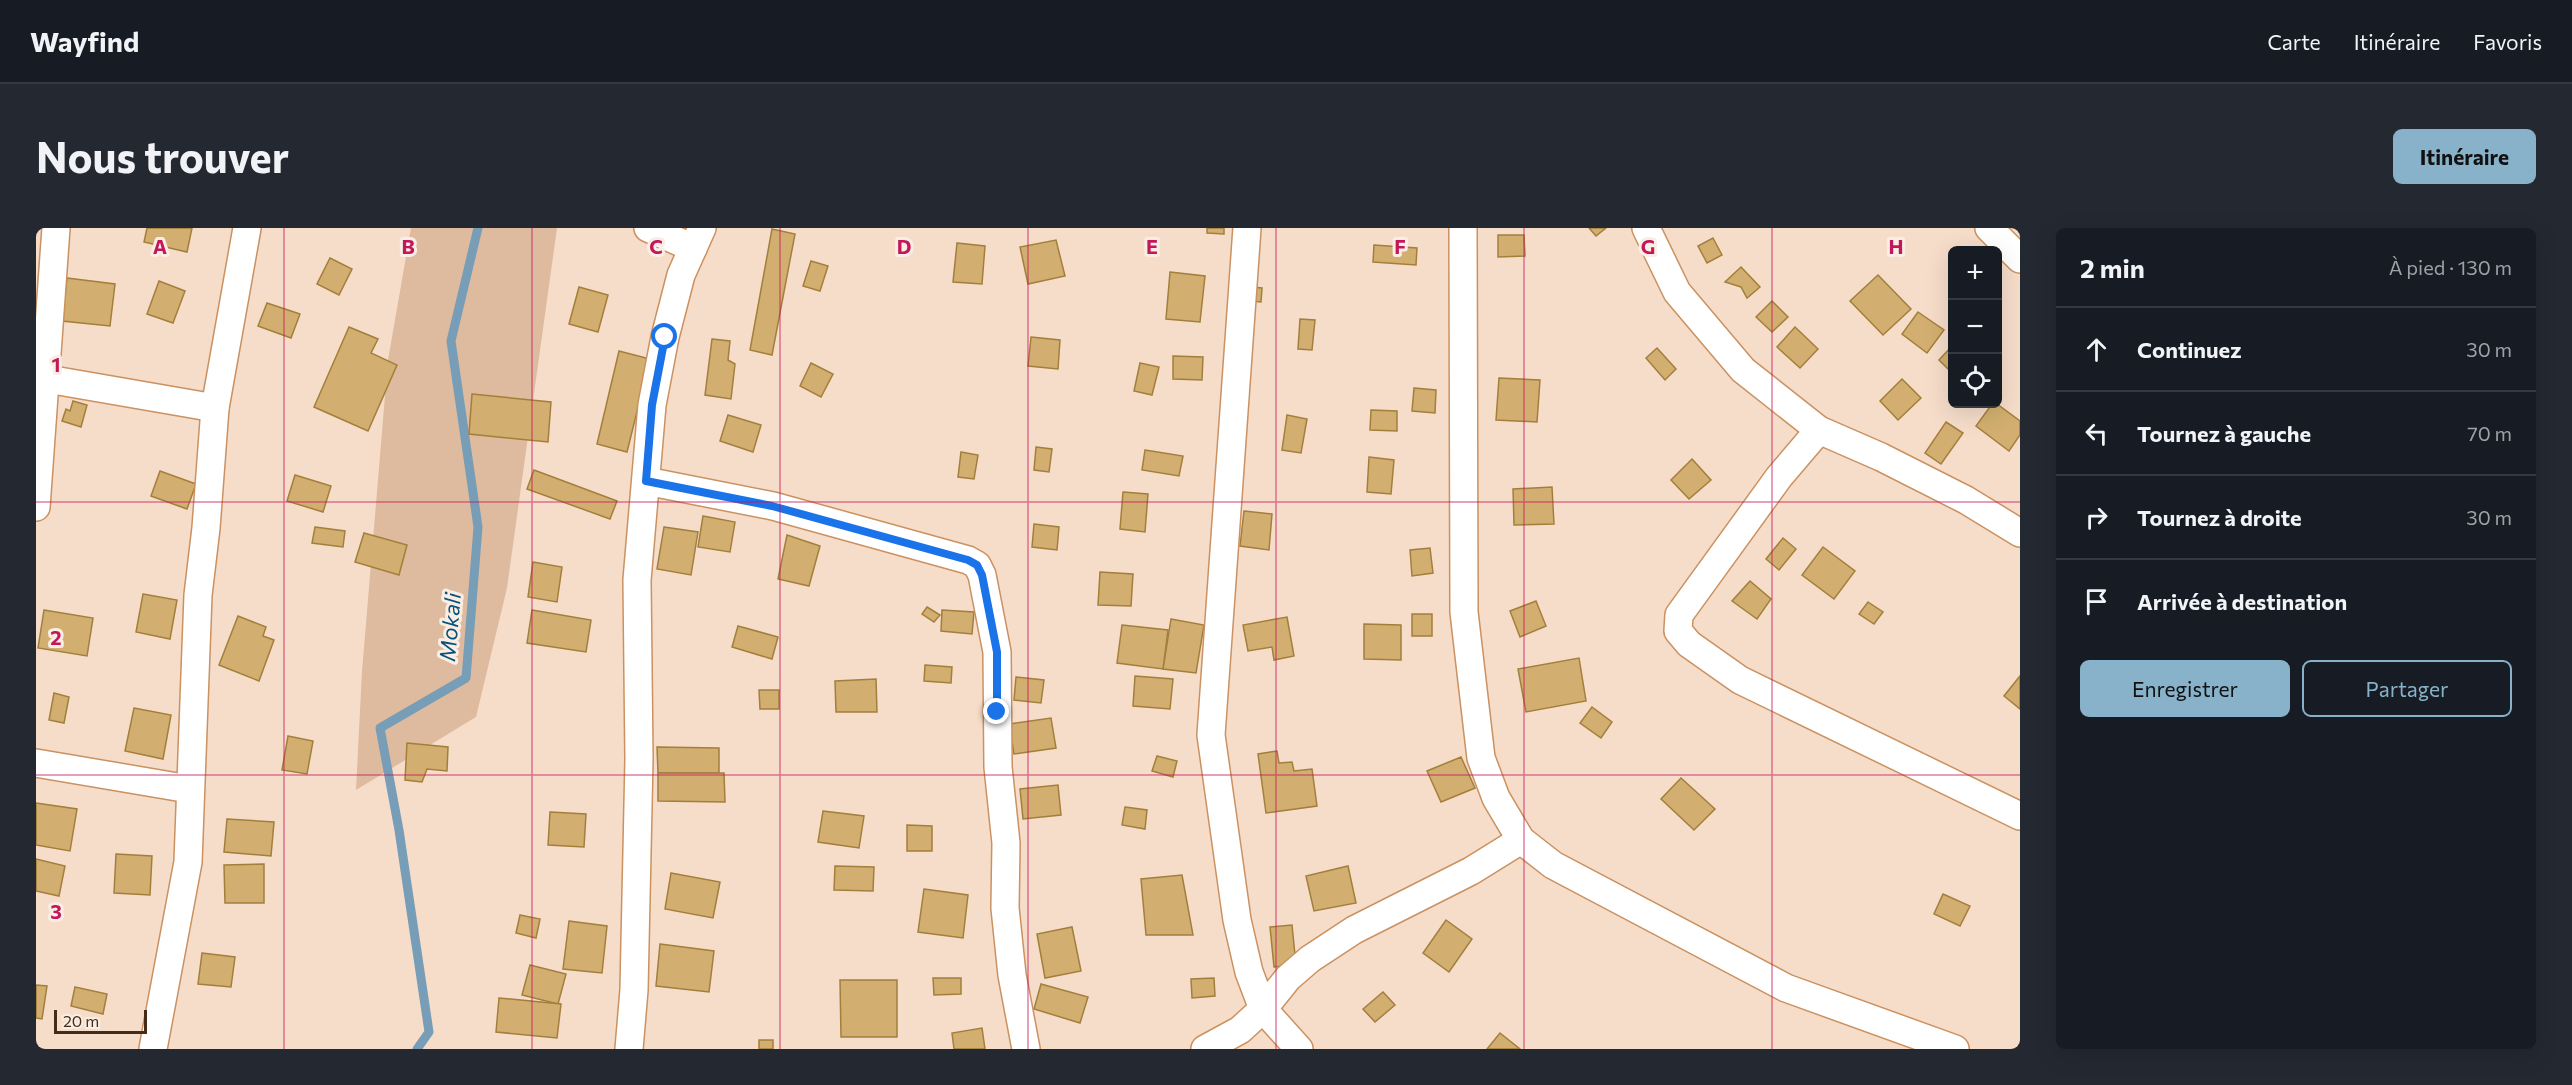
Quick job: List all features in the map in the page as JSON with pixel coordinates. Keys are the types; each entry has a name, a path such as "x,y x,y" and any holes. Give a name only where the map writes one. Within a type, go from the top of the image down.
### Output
{"street":[{"path":"36,507 41,378 56,228"},
{"path":"153,1049 186,880 198,595 206,528 215,408 247,228"},
{"path":"629,1049 635,968 639,771 636,580 652,405 665,337 681,275 697,238 648,228"},
{"path":"1247,228 1211,735 1237,920 1249,972 1263,1010 1299,1049"},
{"path":"1463,228 1464,612 1481,758 1496,798 1521,840 1553,865 1786,988 1955,1049"},
{"path":"1646,228 1677,292 1743,370 1819,430 1881,457 1966,500 2020,533"},
{"path":"1989,228 2020,259"},
{"path":"41,378 215,408"},
{"path":"1819,430 1779,477 1679,615 1678,631 1689,644 1740,680 2020,816"},
{"path":"646,481 772,506 968,560 977,565 982,575 997,652 998,767 1006,843 1005,908 1012,975 1026,1049"},
{"path":"36,763 189,789"},
{"path":"1205,1049 1240,1030 1263,1010 1288,978 1310,958 1354,930 1471,871 1521,840"}],"shaded area":[{"path":"411,228 557,228 507,588 476,717 356,790 362,671 388,360"}],"building":[{"path":"147,228 192,228 187,252 144,242"},
{"path":"1207,228 1224,228 1224,234 1207,233"},
{"path":"1589,228 1606,228 1596,236"},
{"path":"772,229 795,234 772,355 750,350"},
{"path":"1498,235 1524,235 1525,256 1498,257"},
{"path":"1713,238 1722,255 1707,263 1698,246"},
{"path":"1056,240 1065,276 1028,284 1020,247"},
{"path":"957,243 985,246 982,284 953,282"},
{"path":"1374,245 1417,248 1416,265 1373,262"},
{"path":"330,258 352,269 339,295 317,284"},
{"path":"811,261 828,266 820,291 803,286"},
{"path":"1741,267 1760,287 1747,298 1741,287 1725,282"},
{"path":"1170,272 1205,276 1200,322 1166,319"},
{"path":"1878,275 1911,309 1883,335 1850,301"},
{"path":"67,278 115,284 110,326 62,321"},
{"path":"159,281 185,291 173,323 147,314"},
{"path":"579,287 608,295 598,332 569,324"},
{"path":"1252,287 1262,288 1261,302 1251,301"},
{"path":"1772,301 1788,317 1772,332 1756,317"},
{"path":"267,303 300,314 291,338 258,326"},
{"path":"1918,312 1944,330 1927,353 1902,334"},
{"path":"1300,319 1315,320 1312,350 1298,349"},
{"path":"349,327 378,339 371,353 397,365 368,431 314,407"},
{"path":"1795,327 1818,349 1800,368 1777,347"},
{"path":"1031,337 1060,340 1058,369 1028,366"},
{"path":"712,339 730,341 728,360 735,364 731,399 705,395"},
{"path":"1657,348 1676,369 1665,380 1646,358"},
{"path":"1948,350 1948,369 1939,360"},
{"path":"619,351 650,359 627,452 597,444"},
{"path":"1173,356 1203,357 1202,380 1173,379"},
{"path":"811,363 833,374 821,397 800,386"},
{"path":"1140,363 1159,367 1152,395 1134,391"},
{"path":"1499,378 1540,380 1537,422 1496,420"},
{"path":"1902,379 1921,398 1898,420 1880,401"},
{"path":"1414,388 1436,390 1435,413 1412,411"},
{"path":"472,394 551,402 548,442 469,434"},
{"path":"73,401 87,405 81,427 62,421 66,409 70,411"},
{"path":"1989,408 2002,408 2020,421 2020,435 2009,451 1976,426"},
{"path":"1371,410 1397,411 1397,431 1370,430"},
{"path":"728,415 761,425 753,452 720,441"},
{"path":"1287,415 1307,419 1301,453 1282,450"},
{"path":"1946,422 1963,433 1941,464 1925,453"},
{"path":"1036,447 1052,449 1049,472 1034,470"},
{"path":"1145,450 1183,456 1179,476 1142,470"},
{"path":"961,452 978,455 974,479 958,477"},
{"path":"1369,457 1394,460 1391,494 1367,492"},
{"path":"1692,459 1711,480 1689,499 1671,480"},
{"path":"534,470 617,501 610,519 527,489"},
{"path":"160,471 196,484 187,509 151,496"},
{"path":"295,475 331,486 323,512 287,501"},
{"path":"1552,487 1554,524 1514,525 1513,489"},
{"path":"1123,492 1148,494 1145,532 1120,529"},
{"path":"1244,511 1272,514 1269,550 1240,546"},
{"path":"703,516 735,522 730,552 698,547"},
{"path":"1034,524 1059,527 1057,550 1032,547"},
{"path":"315,527 345,531 343,547 312,543"},
{"path":"664,527 698,532 691,575 657,569"},
{"path":"364,533 407,545 399,575 355,562"},
{"path":"787,535 820,546 809,586 778,579"},
{"path":"1783,538 1796,549 1779,570 1766,559"},
{"path":"1823,547 1855,571 1834,599 1802,575"},
{"path":"1430,548 1433,573 1412,576 1410,550"},
{"path":"533,562 562,567 557,602 528,597"},
{"path":"1100,572 1133,574 1131,606 1098,605"},
{"path":"1750,581 1771,599 1757,619 1732,601"},
{"path":"143,594 177,600 170,639 136,632"},
{"path":"1536,601 1546,626 1520,637 1510,611"},
{"path":"1868,602 1883,612 1874,624 1859,614"},
{"path":"927,607 940,615 934,622 922,614"},
{"path":"44,610 93,618 87,656 38,648"},
{"path":"532,610 591,620 586,652 527,643"},
{"path":"942,610 974,612 972,634 941,631"},
{"path":"1412,614 1432,614 1432,636 1412,636"},
{"path":"238,616 266,627 263,636 274,640 259,681 219,665"},
{"path":"1287,617 1294,656 1274,660 1272,647 1248,651 1243,625"},
{"path":"1171,619 1204,625 1196,673 1163,669"},
{"path":"1364,624 1401,625 1401,660 1364,659"},
{"path":"1122,625 1168,630 1163,669 1117,663"},
{"path":"738,626 778,637 772,659 732,647"},
{"path":"1579,658 1586,701 1526,712 1518,669"},
{"path":"925,665 952,667 951,683 924,681"},
{"path":"1135,676 1173,679 1170,709 1133,706"},
{"path":"2020,676 2020,709 2004,696"},
{"path":"1016,677 1044,680 1041,703 1014,700"},
{"path":"876,679 877,712 836,712 835,681"},
{"path":"759,690 779,690 779,709 760,709"},
{"path":"54,693 69,697 64,723 49,720"},
{"path":"1592,707 1612,722 1601,738 1580,723"},
{"path":"134,708 171,715 163,759 125,751"},
{"path":"1051,718 1056,748 1014,754 1009,724"},
{"path":"288,736 313,741 307,774 282,770"},
{"path":"407,743 448,747 447,771 427,769 422,782 405,780"},
{"path":"657,747 719,748 719,773 658,773"},
{"path":"1277,751 1279,763 1292,762 1294,771 1312,769 1317,806 1266,813 1258,754"},
{"path":"1157,756 1177,761 1173,777 1152,771"},
{"path":"1461,757 1475,788 1441,802 1427,771"},
{"path":"658,773 724,773 725,802 658,801"},
{"path":"1681,778 1715,809 1694,830 1661,799"},
{"path":"1058,785 1061,815 1023,819 1020,789"},
{"path":"36,803 77,809 70,851 36,845"},
{"path":"1125,807 1147,810 1145,829 1122,825"},
{"path":"823,811 864,816 859,848 818,842"},
{"path":"550,812 586,814 584,847 548,845"},
{"path":"227,819 274,822 271,856 224,852"},
{"path":"907,825 932,826 932,851 907,851"},
{"path":"116,854 152,856 150,895 114,893"},
{"path":"36,859 65,866 59,896 36,891"},
{"path":"264,864 264,903 225,903 224,865"},
{"path":"835,866 874,867 873,891 834,890"},
{"path":"1348,866 1356,903 1314,911 1306,876"},
{"path":"671,873 720,882 713,918 665,909"},
{"path":"1182,875 1193,935 1146,935 1141,879"},
{"path":"924,889 968,895 963,938 918,932"},
{"path":"1943,894 1970,906 1960,926 1934,914"},
{"path":"520,915 540,919 536,938 516,933"},
{"path":"1446,920 1472,939 1449,972 1423,953"},
{"path":"569,921 607,926 602,973 563,969"},
{"path":"1292,925 1296,965 1274,967 1270,927"},
{"path":"1072,927 1081,971 1045,978 1037,934"},
{"path":"660,944 714,951 709,992 656,986"},
{"path":"202,953 235,957 231,987 198,984"},
{"path":"530,965 566,974 558,1004 522,995"},
{"path":"933,978 961,978 961,994 934,995"},
{"path":"1214,978 1215,996 1192,998 1191,979"},
{"path":"840,980 897,980 897,1037 841,1037"},
{"path":"1041,984 1088,997 1080,1023 1034,1009"},
{"path":"36,985 47,986 42,1019 36,1018"},
{"path":"75,987 107,994 103,1014 71,1006"},
{"path":"1383,992 1395,1005 1375,1022 1363,1009"},
{"path":"499,998 561,1004 557,1038 496,1032"},
{"path":"982,1028 985,1049 954,1049 952,1033"},
{"path":"1500,1033 1520,1049 1487,1049"},
{"path":"759,1040 773,1040 773,1049 759,1049"}],"waterway":[{"name":"Mokali","path":"417,1049 429,1032 399,830 380,728 466,678 478,527 451,341 478,228"}],"route":[{"path":"665,337 652,405 646,481 772,506 968,560 977,565 982,575 997,652 997,712"}]}
